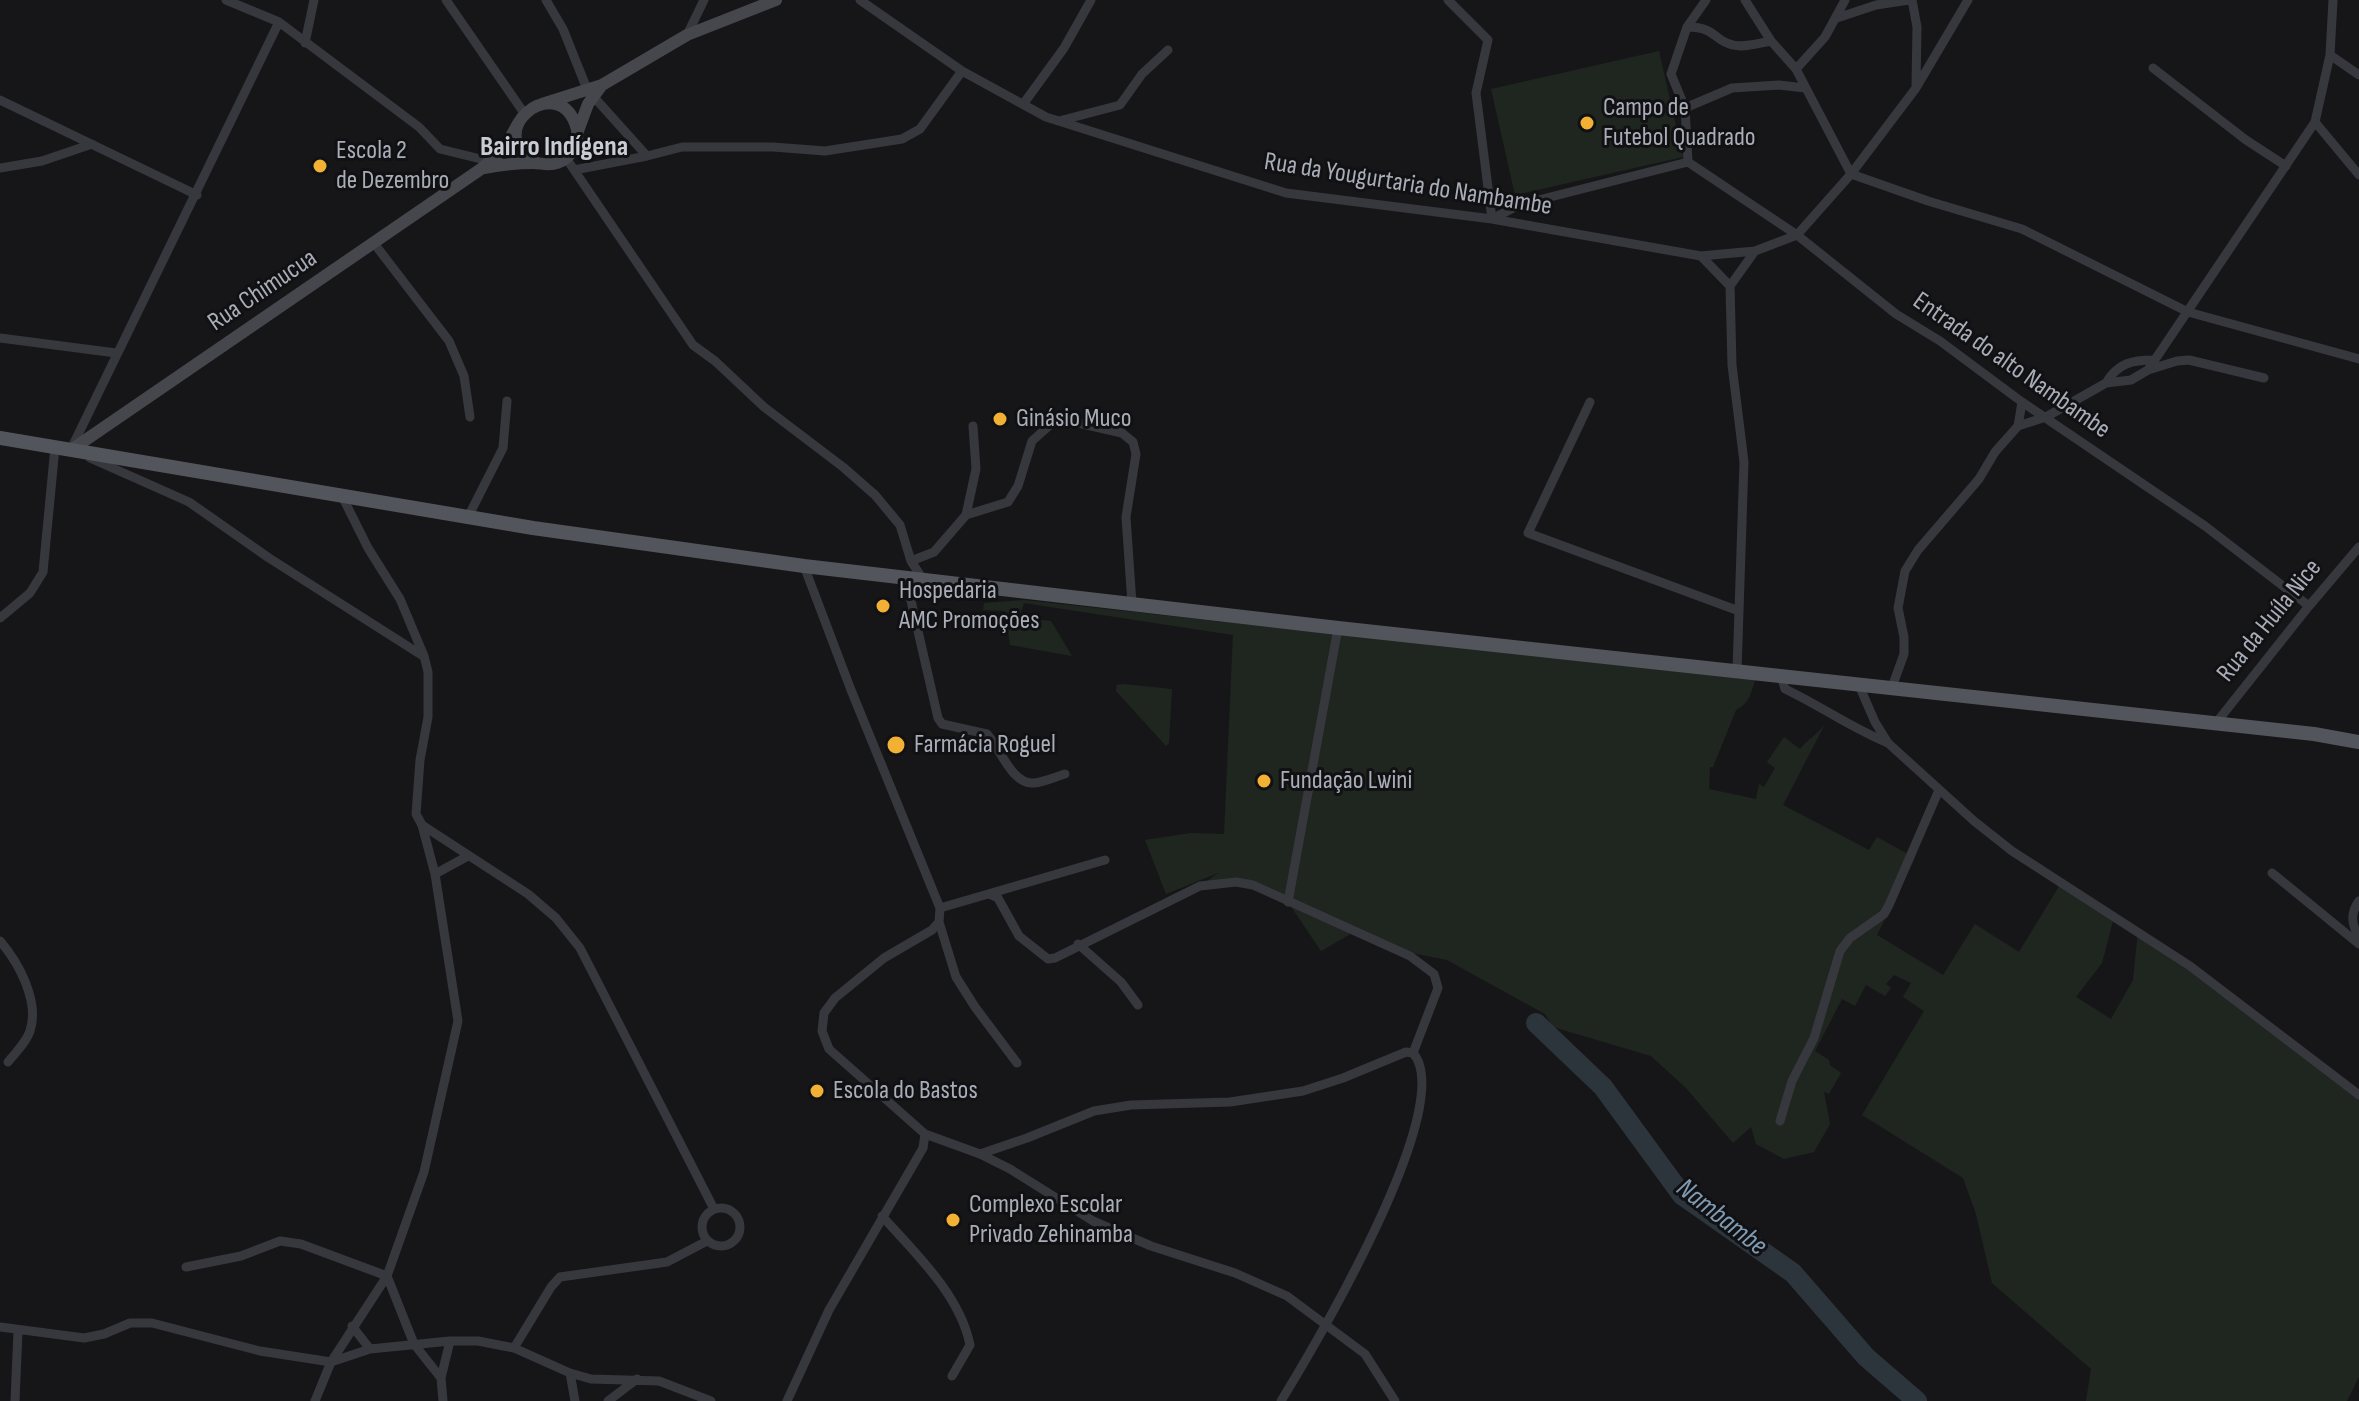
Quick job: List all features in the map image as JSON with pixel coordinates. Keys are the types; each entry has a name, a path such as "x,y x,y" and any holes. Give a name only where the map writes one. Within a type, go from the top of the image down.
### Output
{"main road":[{"path":"0,438 468,517 804,566 1338,628 2314,734 2359,742"}],"street":[{"path":"226,0 279,22 419,127 440,149 485,165"},
{"path":"305,43 314,0"},
{"path":"446,0 521,118 517,142 528,159 537,163"},
{"path":"546,0 563,29 590,93 647,156"},
{"path":"687,35 704,0"},
{"name":"Rua Chimucua","path":"71,450 485,165 504,149 521,118 542,104 590,93 687,35 776,0"},
{"name":"Rua da Yougurtaria do Nambambe","path":"860,0 962,71 1046,117 1286,193 1492,219 1701,256 1755,251 1797,235"},
{"path":"1024,103 1064,48 1091,0"},
{"path":"1448,0 1488,40 1476,93 1492,219 1519,205 1688,162 1685,108 1671,74 1687,27 1706,0"},
{"path":"1745,0 1771,41 1796,69 1851,174 2022,229 2188,312 2359,359"},
{"path":"1796,69 1825,37 1845,0"},
{"path":"1837,18 1876,5 1911,0 1917,27 1916,88"},
{"path":"1797,235 1851,174 1916,88 1968,0"},
{"path":"2148,370 2315,122 2330,55 2333,0"},
{"path":"279,22 71,450 189,502 269,558 424,656"},
{"path":"1687,27 1703,27 1733,45 1771,41"},
{"path":"1059,121 1120,105 1142,74 1168,50"},
{"path":"2330,55 2359,75"},
{"path":"2153,68 2246,140 2286,166"},
{"path":"574,170 682,147 773,147 825,151 902,139 920,129 962,71"},
{"path":"1685,108 1732,88 1779,85 1805,88"},
{"path":"590,93 577,142 566,158 693,345 715,361 764,407 875,495 900,525 911,561 924,581"},
{"path":"0,100 197,195"},
{"path":"542,104 561,107 575,122 578,132"},
{"path":"2315,122 2359,175"},
{"path":"0,168 42,161 92,144"},
{"name":"Rua Chimucua","path":"485,165 557,163 566,158"},
{"name":"Entrada do alto Nambambe","path":"1688,162 1797,235 1877,300 2205,526 2309,606"},
{"path":"373,242 449,341 464,376 470,417"},
{"path":"1737,670 1744,462 1732,365 1730,286 1755,251"},
{"path":"1701,256 1730,286"},
{"path":"0,338 116,353"},
{"path":"2106,383 2119,366 2154,360"},
{"path":"1892,687 1904,654 1898,608 1905,571 1918,550 1979,479 1995,452 2018,426 2046,417 2106,383 2131,380 2148,370 2177,361 2189,360 2264,378"},
{"path":"468,517 503,448 507,401"},
{"path":"1590,402 1528,533 1739,611"},
{"path":"2018,426 2022,402"},
{"path":"966,515 1008,502 1018,486 1032,441 1050,425 1065,420 1122,433 1133,442 1136,454 1126,517 1132,604"},
{"path":"911,561 934,552 966,515 976,469 973,426"},
{"path":"0,618 30,593 43,572 55,447"},
{"path":"315,1401 331,1362 387,1276 424,1172 458,1021 435,874 416,814 420,760 428,717 428,672 400,599 368,548 342,496"},
{"name":"Rua da Huíla Nice","path":"2216,723 2359,547"},
{"path":"804,566 940,908 939,922 956,977 1017,1063"},
{"path":"906,579 938,718 942,724 987,734 1016,776 1025,782 1033,783 1065,774"},
{"path":"1288,902 1338,628"},
{"path":"1781,675 1785,689 1859,731 1888,743"},
{"path":"1858,683 1888,743 2012,851 2190,966 2359,1095"},
{"path":"1780,1121 1792,1081 1814,1038 1840,951 1850,938 1884,914 1939,790"},
{"path":"422,825 528,894 556,918 580,948 714,1209"},
{"path":"435,874 468,856"},
{"path":"940,908 1105,860"},
{"path":"2272,873 2359,944"},
{"path":"989,894 998,898 1019,936 1048,959 1200,886 1236,882 1253,885 1410,956 1434,974 1438,988 1413,1053"},
{"path":"2359,901 2353,908 2352,926 2359,937"},
{"path":"939,922 932,930 857,977 824,1013 822,1031 829,1049 842,1064 925,1134 980,1154 1010,1169 1093,1221 1151,1246 1235,1273 1287,1296 1365,1354 1395,1401"},
{"path":"0,941 12,955 31,1002 31,1028 24,1043 8,1062"},
{"path":"1078,944 1115,977 1138,1005"},
{"path":"980,1154 1094,1111 1131,1105 1230,1102 1303,1091 1406,1052 1413,1053 1422,1066 1421,1110 1402,1166 1327,1325 1281,1401"},
{"path":"787,1401 829,1310 923,1148 925,1134"},
{"path":"721,1207 733,1211 741,1228 736,1240 719,1247 707,1241 702,1223 709,1212 721,1207"},
{"path":"882,1216 926,1264 967,1329 970,1345 952,1376"},
{"path":"186,1267 241,1256 280,1241 301,1244 387,1276 414,1344 441,1378"},
{"path":"514,1348 560,1277 667,1262 707,1241"},
{"path":"0,1327 84,1338 130,1323 152,1323 260,1351 331,1362 370,1349 478,1341 514,1348 591,1379 659,1381 711,1401"},
{"path":"352,1326 370,1349"},
{"path":"15,1401 18,1331"},
{"path":"443,1401 441,1378 450,1341"},
{"path":"570,1373 575,1401"},
{"path":"608,1401 638,1379"}],"shaded area":[{"name":"Campo de Futebol Quadrado","path":"1659,51 1683,157 1515,195 1491,89"},
{"path":"1024,600 1755,680 1747,701 1736,710 1713,767 1710,767 1709,789 1756,799 1759,784 1764,787 1775,768 1767,762 1784,737 1800,749 1825,724 1783,805 1869,850 1877,837 1915,858 1877,935 1943,975 1975,924 2019,952 2061,883 2114,917 2102,963 2076,997 2111,1019 2133,980 2138,931 2359,1095 2359,1377 2347,1401 2086,1401 2091,1369 1992,1283 1976,1214 1963,1178 1862,1115 1924,1011 1903,997 1911,983 1894,975 1886,984 1891,988 1885,996 1866,985 1855,1006 1842,999 1815,1051 1841,1073 1829,1094 1824,1092 1830,1124 1814,1152 1784,1159 1756,1144 1751,1127 1733,1143 1686,1088 1651,1056 1553,1027 1545,1014 1447,960 1397,950 1354,932 1321,951 1288,902 1253,885 1200,886 1218,873 1166,894 1145,840 1191,833 1224,834 1233,635 1024,603 1019,618 1051,621 1072,656 1010,645 1005,611 983,610 984,603"},
{"path":"1117,685 1172,689 1169,743 1166,746 1116,691"}],"waterway":[{"name":"Nambambe","path":"1536,1023 1603,1087 1682,1195 1793,1273 1866,1357 1917,1401"}],"place":[{"name":"Campo de Futebol Quadrado","path":"1587,123"},
{"name":"Escola 2 de Dezembro","path":"320,166"},
{"name":"Ginásio Muco","path":"1000,419"},
{"name":"Hospedaria AMC Promoções","path":"883,606"},
{"name":"Farmácia Roguel","path":"896,745"},
{"name":"Fundação Lwini","path":"1264,781"},
{"name":"Escola do Bastos","path":"817,1091"},
{"name":"Complexo Escolar Privado Zehinamba","path":"953,1220"}],"district":[{"name":"Bairro Indígena","path":"554,148"}]}
